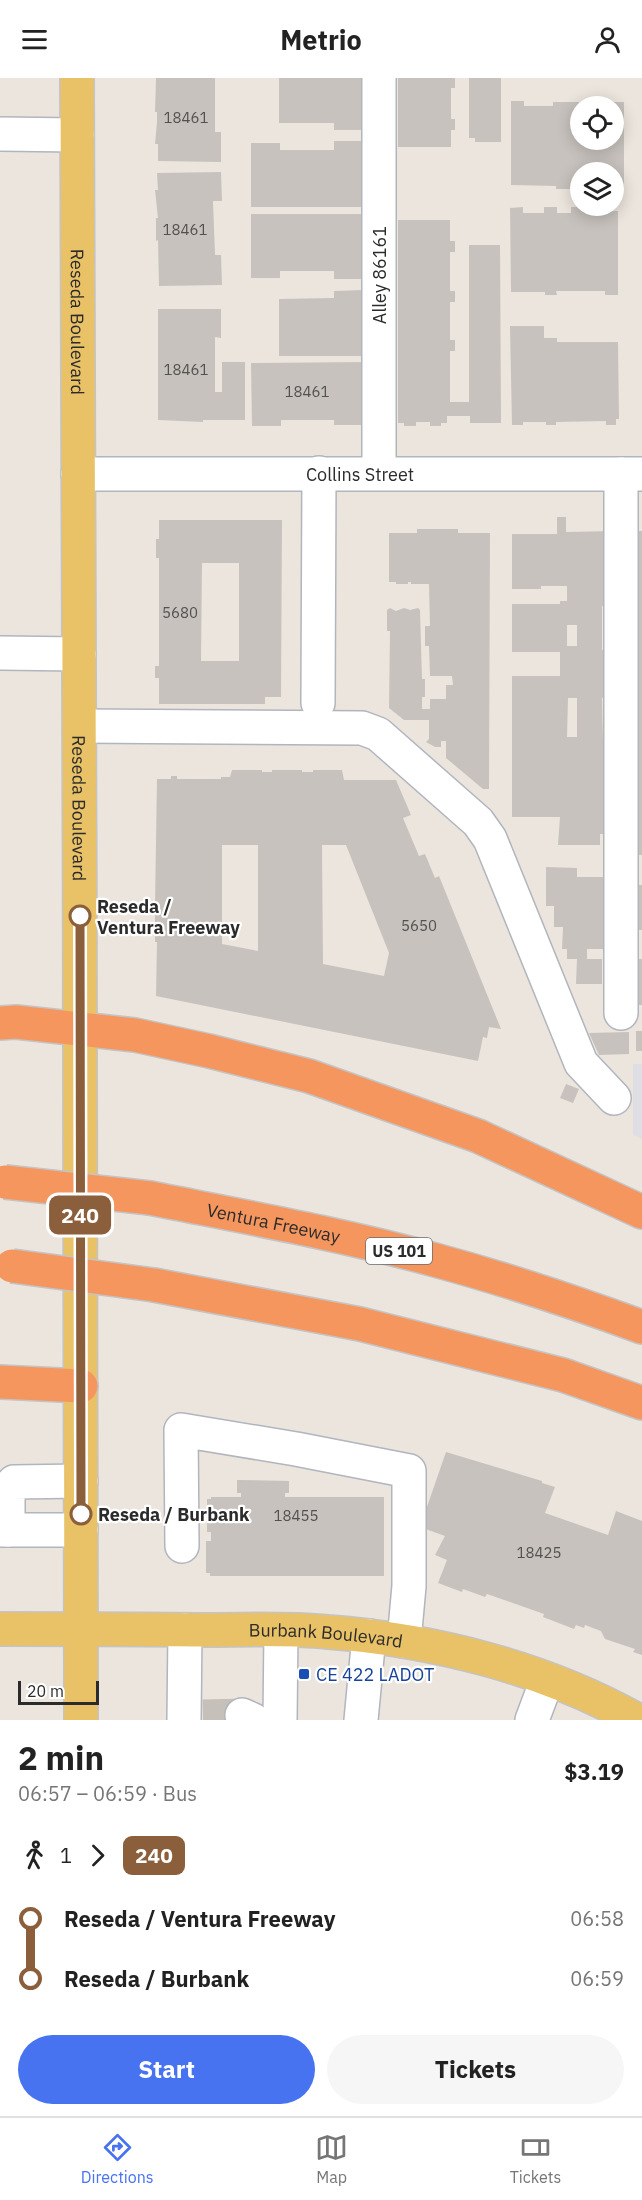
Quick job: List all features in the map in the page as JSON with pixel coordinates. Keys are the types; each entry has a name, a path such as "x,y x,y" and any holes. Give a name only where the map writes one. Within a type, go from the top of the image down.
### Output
{"highway":[{"path":"0,1023 15,1022 135,1035 309,1076 478,1136 642,1212"},
{"name":"Ventura Freeway","path":"3,1182 150,1198 283,1224 434,1259 579,1304 642,1327"},
{"path":"6,1265 154,1285 360,1324 563,1375 642,1403"},
{"path":"0,1382 81,1386"}],"main road":[{"name":"Reseda Boulevard","path":"77,78 81,726 79,1028 81,1720"},
{"name":"Burbank Boulevard","path":"0,1629 327,1631 369,1636 447,1649 547,1680 618,1709 637,1720"}],"street":[{"name":"Alley 86161","path":"379,78 379,473"},
{"path":"0,134 77,135"},
{"path":"318,703 319,473"},
{"name":"Collins Street","path":"78,474 632,474"},
{"path":"621,1013 632,474"},
{"path":"0,653 79,654"},
{"path":"81,726 362,728 378,734 478,822 490,839 581,1063 614,1098"},
{"path":"182,1546 181,1430 409,1471 409,1586 404,1641"},
{"path":"81,1481 14,1482 8,1494 4,1530 81,1530"},
{"path":"185,1630 195,1719"},
{"path":"280,1720 281,1631"},
{"path":"361,1720 369,1636"},
{"path":"532,1720 547,1680"}],"shaded area":[{"path":"633,1064 642,1064 642,1139 633,1135"}],"building":[{"path":"156,78 215,78 215,132 221,132 221,162 158,161 158,144 155,144"},
{"path":"279,78 363,78 363,130 334,130 334,123 279,123"},
{"path":"398,78 455,78 455,88 451,88 451,119 455,119 455,130 451,130 451,147 398,147"},
{"path":"469,78 501,78 501,142 475,142 475,138 469,138"},
{"path":"511,101 524,101 524,106 553,106 553,102 570,102 570,150 624,150 624,162 570,162 570,189 556,189 556,186 511,185"},
{"path":"334,141 363,141 363,207 251,207 251,143 280,143 280,150 334,150"},
{"path":"221,172 222,201 213,201 215,255 221,255 222,285 159,286 158,240 156,241 156,218 158,218 155,190 158,190 157,173"},
{"path":"523,207 523,213 544,213 544,207 557,207 557,213 570,213 570,216 618,216 618,295 605,295 605,291 556,291 557,295 545,295 545,292 511,292 510,208"},
{"path":"251,214 363,214 363,279 334,279 334,271 280,271 280,278 251,278"},
{"path":"398,220 450,220 450,241 455,241 455,252 450,252 450,291 455,291 455,302 450,302 450,340 455,340 455,351 450,351 450,402 469,402 469,245 500,245 501,423 470,423 470,416 447,416 447,423 441,423 441,426 430,426 430,422 416,422 416,426 404,426 404,423 398,423"},
{"path":"363,290 363,356 279,356 279,299 334,298 334,291"},
{"path":"158,309 221,309 221,338 215,337 215,392 222,392 222,362 245,362 245,420 203,420 203,422 158,420"},
{"path":"510,326 544,326 544,338 557,338 557,342 618,342 619,419 616,419 616,425 606,425 606,421 556,422 556,425 546,425 546,422 523,422 523,425 512,425"},
{"path":"363,362 363,425 334,425 334,420 281,420 281,426 252,426 251,363"},
{"path":"557,517 566,517 566,532 617,531 613,606 602,606 602,650 613,650 613,698 602,698 603,741 613,741 614,834 600,834 600,845 558,845 560,817 512,817 512,676 560,676 560,652 512,652 512,604 560,604 560,601 567,601 567,586 512,589 512,534 557,534","holes":["567,625 577,625 577,646 567,646","568,698 577,698 577,737 567,737"]},
{"path":"159,520 282,520 281,697 265,697 265,704 159,704 159,678 155,678 155,666 159,666 159,558 156,558 156,539 159,539","holes":["202,563 239,563 239,661 201,661"]},
{"path":"417,529 458,529 458,533 490,533 489,789 483,789 446,758 446,741 441,741 441,747 435,747 426,742 429,739 429,720 404,720 389,708 390,631 387,631 387,610 390,608 396,611 404,608 420,610 422,679 425,679 422,709 430,709 430,699 446,699 446,685 453,685 452,676 430,676 429,646 425,646 425,626 430,626 429,584 389,582 389,533 417,533"},
{"path":"636,531 642,531 642,855 636,855"},
{"path":"232,770 313,772 313,770 342,770 344,780 396,780 411,815 403,818 419,856 425,854 435,878 439,876 501,1029 489,1027 487,1038 483,1037 478,1061 156,996 157,779 171,779 171,776 177,776 177,779 230,777","holes":["222,845 258,845 258,951 222,944","322,845 346,845 389,953 384,976 323,964"]},
{"path":"546,867 577,868 577,877 617,877 616,949 587,949 587,959 602,959 602,984 576,984 577,959 567,959 567,949 562,949 563,927 554,927 554,906 546,906"},
{"path":"636,885 642,885 642,930 636,930"},
{"path":"636,959 642,959 642,1005 636,1005"},
{"path":"636,1031 642,1031 642,1051 636,1051"},
{"path":"629,1032 629,1054 599,1055 589,1033"},
{"path":"566,1084 579,1089 573,1103 560,1098"},
{"path":"446,1452 555,1487 545,1513 608,1535 616,1511 642,1521 642,1655 633,1652 635,1649 605,1639 601,1631 585,1625 584,1628 576,1625 574,1629 543,1617 544,1614 487,1594 485,1597 463,1589 462,1592 438,1583 447,1560 435,1555 445,1536 420,1527"},
{"path":"237,1480 289,1481 289,1493 285,1493 285,1497 384,1497 384,1576 210,1576 210,1573 206,1573 206,1541 211,1541 211,1532 207,1532 207,1499 241,1497 241,1493 237,1493"},
{"path":"203,1706 242,1706 242,1720 203,1720"}],"tunnel":[{"path":"203,1716 242,1715"}],"bus line":[{"name":"240","path":"80,916 81,1514"}],"place":[{"name":"Reseda / Ventura Freeway","path":"80,916"},
{"name":"Reseda / Burbank","path":"81,1514"},
{"name":"CE 422 LADOT","path":"304,1674"}]}
